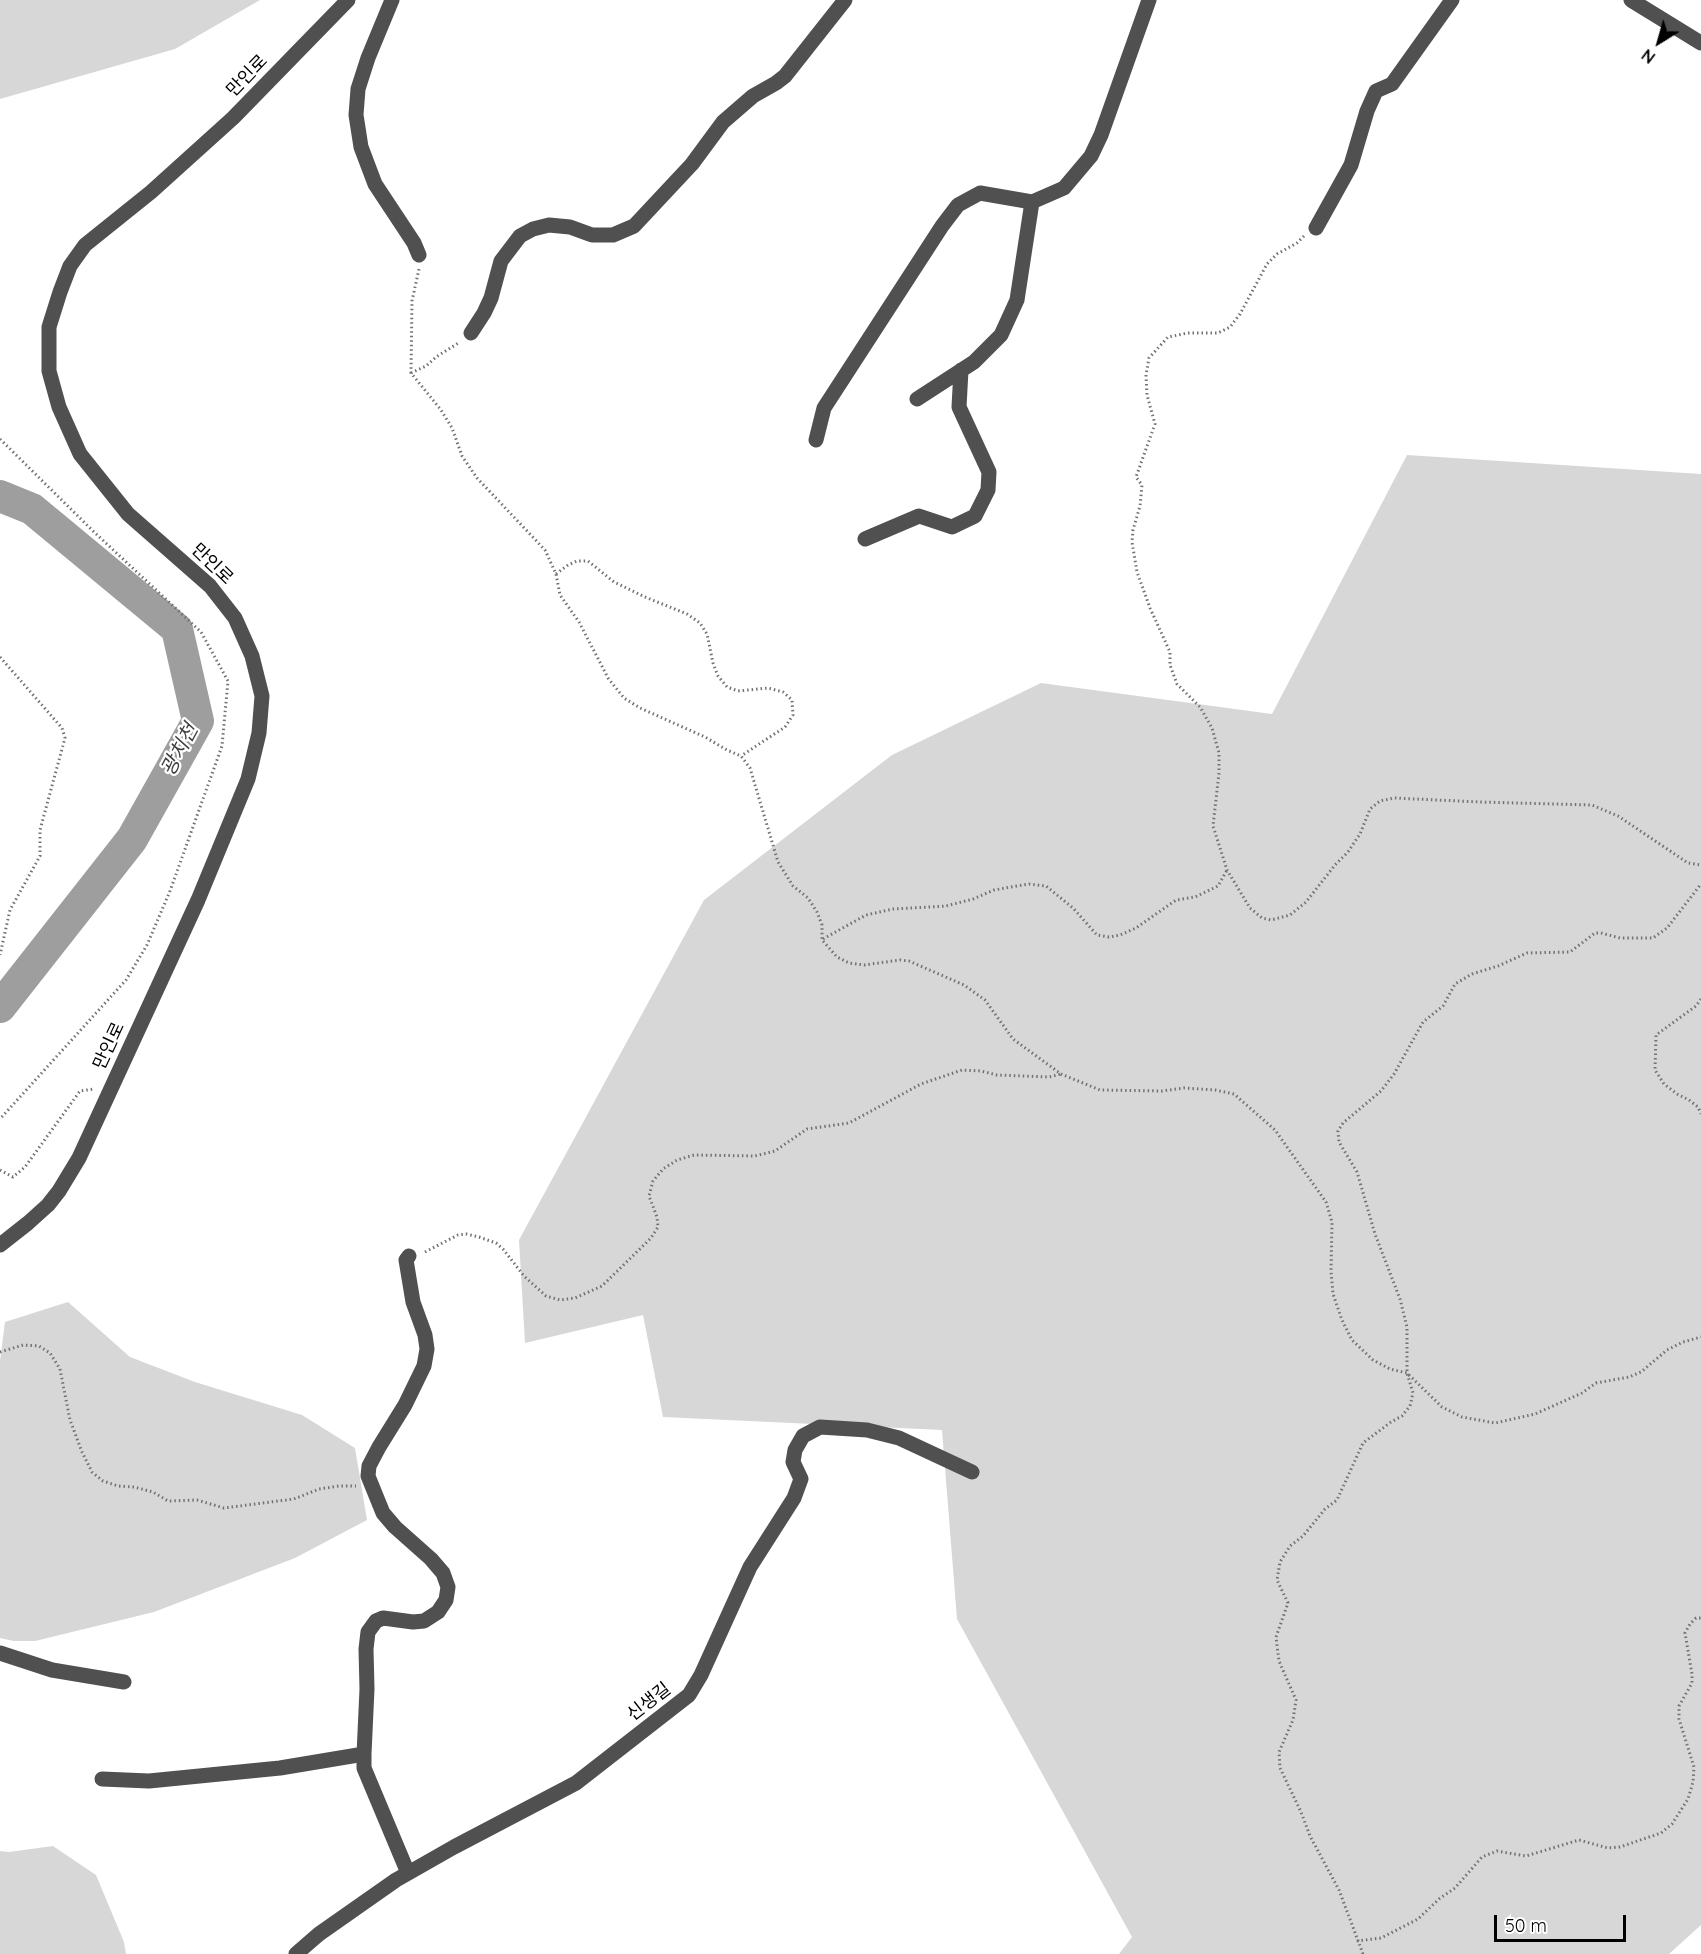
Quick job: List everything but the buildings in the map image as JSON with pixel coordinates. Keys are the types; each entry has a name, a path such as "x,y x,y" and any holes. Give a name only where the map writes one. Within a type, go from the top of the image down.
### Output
{"street":[{"name":"만인로","path":"0,1245 28,1223 59,1191 79,1158 198,900 248,778 259,733 261,696 252,656 235,618 210,586 128,514 80,454 59,407 49,371 50,327 70,266 85,245 151,192 233,117 348,0"},
{"path":"392,0 358,89 356,115 361,147 375,184 414,243 419,255"},
{"path":"471,333 491,298 501,261 520,236 533,229 549,225 570,227 592,235 613,235 634,226 692,164 723,122 753,96 785,76 845,0"},
{"path":"816,440 824,408 958,205 980,194 1032,202 1064,188 1091,156 1101,135 1149,0"},
{"path":"1316,228 1351,165 1367,111 1376,91 1392,84 1452,0"},
{"path":"1632,0 1701,43"},
{"path":"917,399 974,362 1001,335 1017,300 1030,228 1032,202"},
{"path":"865,539 919,516 952,527 975,516 988,490 989,472 959,407 961,370"},
{"path":"408,1873 364,1768 364,1754 368,1632 376,1621 383,1618 413,1622 424,1621 438,1612 446,1600 448,1587 443,1573 431,1559 395,1527 383,1513 368,1476 369,1466 424,1366 427,1350 425,1335 413,1302 406,1260 409,1256"},
{"name":"신생길","path":"296,1954 318,1934 408,1873 576,1783 690,1695 750,1567 794,1498 801,1479 793,1462 795,1450 802,1436 820,1427 867,1430 900,1438 972,1472"},
{"path":"0,1653 52,1670 124,1682"},
{"path":"102,1779 149,1781 280,1768 364,1754"}],"path":[{"path":"1316,228 1277,254 1267,264 1240,314 1230,327 1218,333 1188,333 1168,337 1149,358 1146,375 1147,395 1155,424 1136,477 1142,485 1132,542 1137,572 1170,652 1170,665 1177,684 1200,707 1212,728 1218,753 1219,773 1213,826 1227,870 1250,908 1262,918 1271,920 1290,915 1306,902 1348,852 1360,834 1370,809 1380,801 1394,798 1592,805 1618,816 1688,863 1701,865"},
{"path":"419,255 419,268 412,301 411,373 441,410 452,428 462,456 477,478 545,550 556,574 560,595 579,622 608,678 624,698 640,708 741,756 750,768 778,862 793,886 807,898 817,912 822,925 822,940 837,957 849,963 864,965 892,960 909,961 964,985 986,1000 1013,1039 1062,1074 1100,1090 1162,1091 1184,1088 1234,1094 1281,1138 1326,1202 1332,1222 1333,1294 1352,1340 1373,1360 1390,1369 1407,1373 1442,1407 1462,1417 1495,1423 1536,1414 1582,1393 1596,1383 1629,1377 1641,1372 1667,1350 1701,1337"},
{"path":"411,373 454,348 471,333"},
{"path":"0,439 93,531 201,632 228,681 222,746 170,891 147,945 126,980 0,1119"},
{"path":"556,574 577,561 588,561 614,582 687,614 700,623 707,634 718,676 727,687 738,691 768,688 783,692 792,700 793,715 785,727 741,756"},
{"path":"0,657 62,728 65,738 40,830 40,856 10,910 0,956"},
{"path":"822,940 866,915 893,909 946,906 973,899 994,890 1029,884 1046,886 1073,908 1097,935 1109,938 1137,928 1176,900 1195,897 1218,886 1227,870"},
{"path":"1363,1954 1339,1890 1310,1836 1280,1768 1279,1752 1293,1720 1296,1700 1279,1661 1276,1637 1288,1604 1277,1580 1280,1562 1290,1546 1303,1536 1325,1509 1337,1500 1363,1443 1402,1416 1410,1406 1413,1393 1407,1373 1407,1327 1400,1299 1375,1234 1357,1172 1339,1143 1338,1131 1343,1123 1381,1091 1394,1074 1423,1022 1443,1005 1455,984 1472,974 1527,954 1570,952 1595,933 1620,938 1653,938 1668,928 1701,884"},
{"path":"1701,999 1696,1006 1656,1035 1655,1070 1664,1084 1698,1107 1701,1114"},
{"path":"409,1256 436,1248 458,1235 479,1237 496,1243 503,1249 524,1276 546,1296 560,1300 575,1298 602,1286 651,1238 658,1227 657,1216 649,1196 653,1181 663,1169 676,1160 694,1155 755,1156 775,1151 807,1129 849,1122 921,1084 962,1070 997,1075 1049,1077 1062,1074"},
{"path":"0,1170 13,1177 25,1167 81,1091 111,1088"},
{"path":"0,1352 23,1346 39,1346 50,1353 60,1369 70,1420 82,1452 92,1472 103,1481 153,1492 168,1502 197,1500 224,1508 294,1499 319,1489 355,1486 369,1482"},
{"path":"1357,1941 1381,1938 1418,1919 1439,1899 1455,1888 1482,1857 1497,1851 1526,1856 1579,1839 1608,1848 1620,1847 1661,1833 1672,1824 1688,1798 1694,1782 1694,1767 1679,1719 1679,1706 1692,1683 1685,1633 1696,1618 1701,1618"}],"shaded area":[{"path":"0,0 260,0 175,49 0,99"},
{"path":"1407,455 1701,474 1701,1925 1669,1954 1119,1954 1132,1937 957,1619 942,1430 663,1417 643,1315 525,1343 519,1240 704,900 892,755 1041,683 1272,714"},
{"path":"68,1302 130,1357 195,1382 302,1415 355,1448 367,1520 295,1558 154,1612 35,1641 0,1638 0,1361 5,1322"},
{"path":"53,1846 96,1875 124,1942 126,1954 0,1954 0,1851 9,1852"}],"waterway":[{"name":"광치천","path":"0,496 32,509 177,629 198,721 132,839 0,1007"}]}
